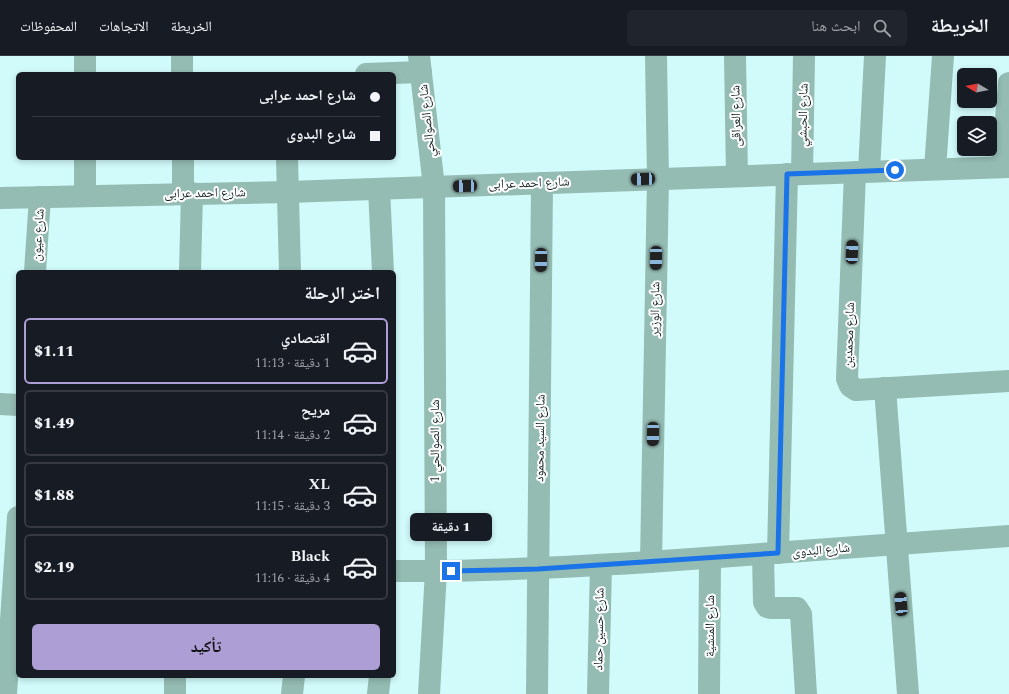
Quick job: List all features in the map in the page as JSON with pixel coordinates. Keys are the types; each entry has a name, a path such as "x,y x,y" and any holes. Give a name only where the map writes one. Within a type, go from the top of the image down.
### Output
{"street":[{"path":"85,56 85,72"},
{"path":"182,56 182,72"},
{"name":"شارع الوزير","path":"651,562 658,178 656,56"},
{"name":"شارع العراقى","path":"735,56 737,176"},
{"name":"شارع الحبشي","path":"804,56 794,174 770,554 764,602 771,608 797,608 801,614 806,694"},
{"path":"862,172 875,56"},
{"path":"935,169 943,56"},
{"path":"377,72 420,64"},
{"name":"شارع الصوالحي","path":"420,64 434,187"},
{"path":"1005,167 1009,83"},
{"path":"84,196 85,160"},
{"path":"183,160 188,194 190,270"},
{"path":"287,160 290,270"},
{"name":"شارع احمد عرابى","path":"0,198 288,192 1005,167"},
{"name":"شارع محمدين","path":"862,172 847,379 850,386 856,390 1009,382"},
{"name":"شارع السيد محمود","path":"537,694 542,183"},
{"name":"شارع الصوالحي 1","path":"429,694 436,571 434,187"},
{"path":"379,189 383,270"},
{"name":"شارع عيون","path":"35,270 40,197"},
{"path":"885,388 908,694"},
{"path":"0,404 16,405"},
{"path":"6,694 7,588 16,529"},
{"name":"شارع البدوى","path":"396,570 436,571 538,569 770,554 1009,536"},
{"name":"شارع المنشية","path":"709,694 710,558"},
{"name":"شارع حسين حماد","path":"598,694 601,565"},
{"path":"175,678 175,694"},
{"path":"292,694 294,678"},
{"path":"378,694 380,678"}],"route":[{"path":"451,571 538,569 778,553 787,174 895,170"}]}
